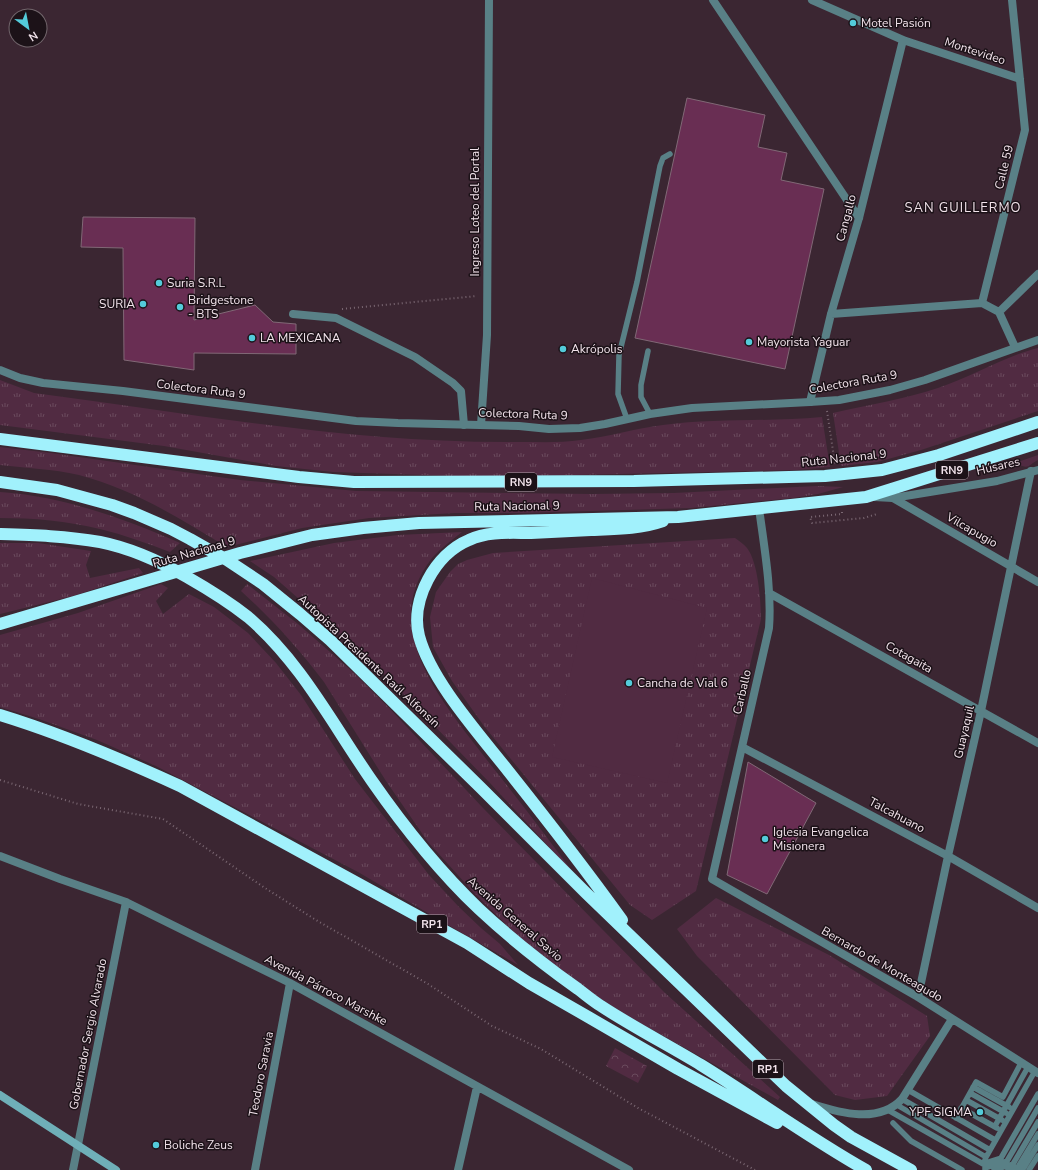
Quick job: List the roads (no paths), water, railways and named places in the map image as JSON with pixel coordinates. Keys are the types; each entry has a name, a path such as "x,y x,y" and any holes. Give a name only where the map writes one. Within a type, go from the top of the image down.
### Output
{"highway":[{"name":"Ruta Nacional 9","path":"0,439 299,477 354,482 649,481 825,476 882,470 1038,422"},
{"name":"Ruta Nacional 9","path":"0,624 240,553 312,535 363,528 419,523 678,517 866,497 1038,443"},
{"name":"Autopista Presidente Raúl Alfonsín","path":"0,482 56,490 112,505 153,521 190,539 227,560 263,584 330,640 641,946"},
{"path":"641,946 570,848 463,712 440,680 422,645 419,634 418,613 425,585 440,561 459,544 474,538 490,534 620,529 649,526 678,517"},
{"name":"Avenida General Savio","path":"0,534 45,536 100,542 148,558 175,570 226,601 249,618 278,648 312,689 406,829 449,879 502,930 537,959 600,1006 700,1064 851,1162 866,1170"},
{"name":"RP1","path":"0,715 72,740 137,767 192,793 467,943 529,983 678,1069 851,1162"},
{"name":"RP1","path":"641,946 756,1058 804,1101 851,1137 911,1170"}],"main road":[{"path":"0,1095 116,1170"}],"street":[{"name":"Ingreso Loteo del Portal","path":"481,425 487,335 486,295 489,0"},
{"path":"713,0 859,218"},
{"name":"Montevideo","path":"812,0 903,40 1020,79"},
{"name":"Calle 59","path":"982,303 1025,130 1012,0"},
{"name":"Cangallo","path":"810,402 831,314 859,218 903,40"},
{"path":"999,312 1038,274"},
{"path":"831,314 982,303 999,312 1015,348"},
{"path":"293,314 336,318 415,356 453,383 461,391 464,425"},
{"name":"Colectora Ruta 9","path":"0,370 20,378 43,383 124,391 356,421 519,426 549,429 580,428 650,414 692,408 839,400 890,390 967,366 1038,340"},
{"name":"Húsares","path":"866,497 893,498 997,481 1034,470"},
{"name":"Guayaquil","path":"918,997 1011,567 1034,470"},
{"name":"Vilcapugio","path":"893,498 1038,582"},
{"name":"Carballo","path":"712,879 767,636 770,616 760,508"},
{"name":"Cotagaita","path":"769,594 1038,743"},
{"name":"Talcahuano","path":"742,747 948,856 1038,908"},
{"name":"Avenida Párroco Marshke","path":"0,856 60,880 126,902 290,983 629,1170"},
{"name":"Bernardo de Monteagudo","path":"712,879 918,997 1031,1069"},
{"name":"Gobernador Sergio Alvarado","path":"73,1170 126,902"},
{"name":"Teodoro Saravia","path":"255,1170 290,983"},
{"path":"804,1101 829,1110 848,1114 877,1114 888,1110 900,1102 952,1019"},
{"path":"458,1170 477,1087"}],"lane":[{"path":"626,420 618,394 619,354 636,282 660,166 663,158 670,154"},
{"path":"648,351 641,397 650,414"},
{"path":"956,1118 976,1082 1002,1097 1031,1069"},
{"path":"995,1126 1003,1111 1031,1069"},
{"path":"985,1165 990,1150 1010,1115 1031,1069"},
{"path":"973,1087 1013,1109"},
{"path":"908,1090 995,1140"},
{"path":"970,1093 1010,1115"},
{"path":"985,1165 1001,1158 1038,1094"},
{"path":"966,1100 1006,1122"},
{"path":"900,1102 990,1150"},
{"path":"900,1102 985,1165"},
{"path":"961,1108 1001,1130"},
{"path":"888,1110 985,1165 1007,1161 1038,1108"},
{"path":"994,1170 1013,1164 1038,1122"},
{"path":"893,1123 911,1141 962,1170"},
{"path":"1008,1170 1018,1167 1038,1134"},
{"path":"1021,1170 1038,1145"},
{"path":"1029,1170 1038,1156"}],"place":[{"name":"Motel Pasión","path":"853,23"},
{"name":"Suria S.R.L","path":"159,283"},
{"name":"SURIA","path":"143,304"},
{"name":"Bridgestone - BTS","path":"180,307"},
{"name":"LA MEXICANA","path":"252,338"},
{"name":"Mayorista Yaguar","path":"749,342"},
{"name":"Akrópolis","path":"563,349"},
{"name":"Cancha de Vial 6","path":"629,683"},
{"name":"Iglesia Evangelica Misionera","path":"765,839"},
{"name":"YPF SIGMA","path":"980,1112"},
{"name":"Boliche Zeus","path":"156,1145"}],"district":[{"name":"SAN GUILLERMO","path":"963,207"}]}
